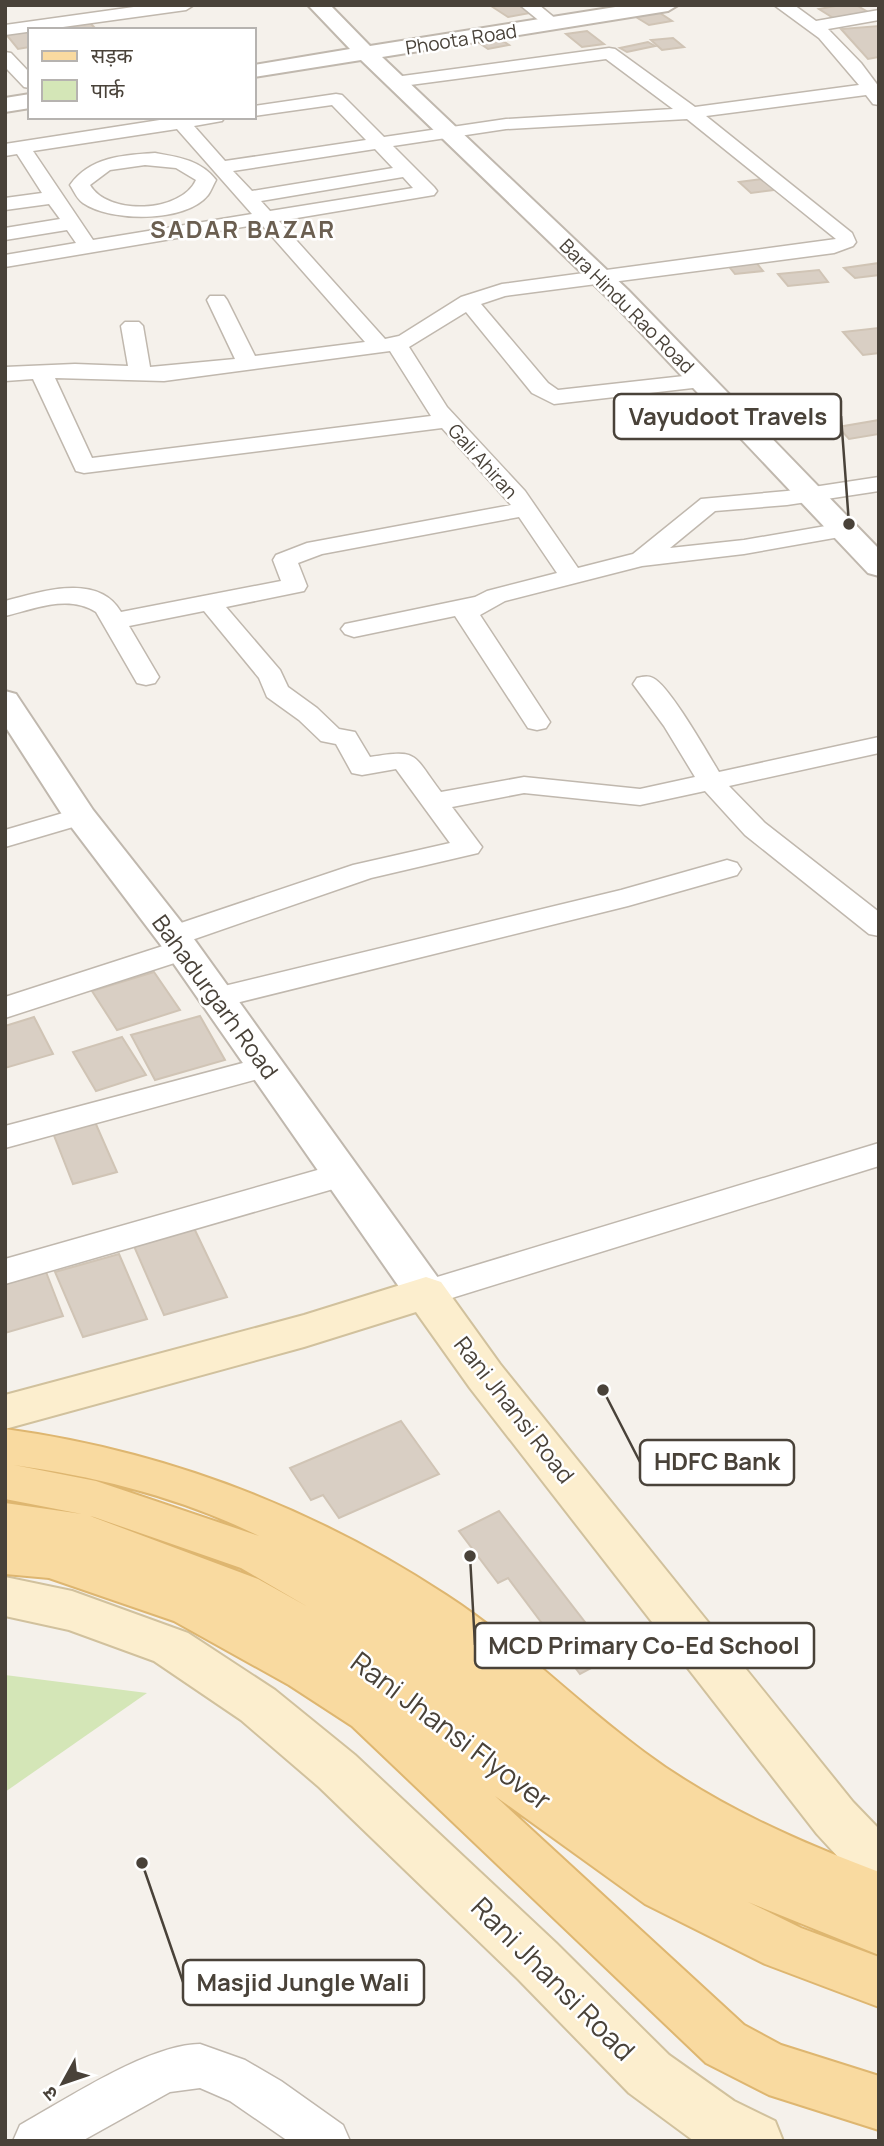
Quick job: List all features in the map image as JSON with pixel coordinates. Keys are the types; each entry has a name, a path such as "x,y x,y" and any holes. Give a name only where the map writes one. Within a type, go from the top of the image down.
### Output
{"main road":[{"path":"5,1412 304,1331 426,1293"},
{"name":"Rani Jhansi Road","path":"426,1293 485,1376 741,1700 835,1818 879,1865"},
{"path":"5,1446 92,1461 232,1503 336,1555 429,1609 629,1770 678,1803 813,1871 879,1896"},
{"name":"Rani Jhansi Flyover","path":"5,1481 96,1499 258,1555 389,1629 512,1728 688,1853 879,1931"},
{"name":"Rani Jhansi Flyover","path":"5,1521 88,1534 241,1593 361,1659 483,1759 664,1887 784,1946 879,1982"},
{"path":"5,1555 49,1559 191,1607 306,1670 369,1710 725,2044 769,2068 879,2103"},
{"name":"Rani Jhansi Road","path":"5,1596 72,1611 171,1647 258,1705 377,1809 537,1961 649,2074 714,2121 755,2141"}],"street":[{"path":"5,30 186,5"},
{"name":"Bara Hindu Rao Road","path":"318,5 395,82 601,277 879,567"},
{"path":"528,5 551,21"},
{"name":"Phoota Road","path":"551,21 629,5"},
{"name":"Phoota Road","path":"256,71 551,21 668,5"},
{"path":"179,180 448,131 506,124 691,113 874,95 855,67 814,26 782,5"},
{"path":"814,26 876,18"},
{"name":"Phoota Road","path":"256,65 363,51"},
{"path":"5,374 140,374 248,364 388,346 468,301 502,290 752,259 834,247 846,242 845,237 691,113 604,52 395,82"},
{"path":"5,57 28,81"},
{"path":"855,67 879,62"},
{"path":"5,261 428,191 336,100 256,111"},
{"path":"5,105 28,101"},
{"path":"5,111 28,107"},
{"path":"13,149 205,119"},
{"name":"Gali Ahiran","path":"182,123 204,149 216,172 247,198 388,346 446,421 525,509 572,577"},
{"path":"335,128 362,124"},
{"path":"101,135 121,162"},
{"path":"204,149 230,145"},
{"path":"13,149 41,177 88,247"},
{"path":"81,194 80,185 85,177 97,169 121,162 155,159 216,172"},
{"path":"247,198 407,171"},
{"path":"5,204 81,194 98,205 126,211 168,208 198,196 216,172"},
{"path":"17,181 41,177"},
{"path":"5,234 72,223"},
{"path":"218,300 248,364"},
{"path":"468,301 540,388 554,397 702,381"},
{"path":"132,326 140,374"},
{"path":"41,372 84,466 446,421"},
{"path":"642,559 709,504 879,484"},
{"path":"114,621 295,586 285,561 316,548 525,509"},
{"path":"537,722 468,620 467,612 479,604 496,596 642,559 744,547 843,530"},
{"path":"5,609 47,599 79,596 100,602 146,677"},
{"path":"5,1008 363,871 468,847 403,760 362,767 346,738 330,735 308,713 275,691 271,676 210,603"},
{"path":"354,629 479,604"},
{"path":"646,684 676,724 712,782 733,808 755,829 879,927"},
{"name":"Bahadurgarh Road","path":"5,701 80,817 177,943 426,1293"},
{"path":"434,802 524,785 640,797 879,745"},
{"path":"5,839 80,817"},
{"path":"216,998 628,897 727,869"},
{"path":"5,1137 265,1067"},
{"path":"426,1293 879,1154"},
{"path":"5,1272 342,1175"},
{"path":"36,2141 157,2075 178,2067 202,2066 223,2072 327,2141"}],"green space":[{"path":"5,1675 147,1693 5,1792"}],"building":[{"path":"519,5 530,13 508,17 491,6"},
{"path":"856,5 873,15 838,21 819,9"},
{"path":"654,9 672,21 649,25 631,14"},
{"path":"88,21 95,28 43,28"},
{"path":"879,26 879,57 868,59 841,29"},
{"path":"28,30 28,47 18,49 5,33"},
{"path":"587,31 604,44 582,47 566,34"},
{"path":"496,36 509,45 488,49 475,40"},
{"path":"673,38 684,47 662,50 651,40"},
{"path":"648,42 655,46 627,52 620,48"},
{"path":"770,178 782,189 751,193 739,182"},
{"path":"755,261 763,271 735,274 727,264"},
{"path":"879,263 879,275 855,278 844,268"},
{"path":"819,270 828,282 788,286 778,274"},
{"path":"878,328 879,353 863,355 843,332"},
{"path":"879,420 879,434 849,439 838,427"},
{"path":"154,972 180,1010 117,1030 92,991"},
{"path":"200,1016 225,1060 155,1080 131,1035"},
{"path":"34,1017 53,1054 5,1068 5,1026"},
{"path":"122,1037 146,1075 96,1091 73,1052"},
{"path":"95,1122 117,1172 73,1184 53,1133"},
{"path":"193,1226 227,1297 164,1315 133,1244"},
{"path":"119,1254 147,1319 83,1337 55,1272"},
{"path":"46,1272 63,1316 5,1333 5,1284"},
{"path":"401,1421 439,1474 339,1518 323,1495 311,1500 290,1468"},
{"path":"499,1511 612,1657 580,1674 508,1578 498,1583 459,1531"}],"place":[{"name":"Vayudoot Travels","path":"849,524"},
{"name":"HDFC Bank","path":"603,1390"},
{"name":"MCD Primary Co-Ed School","path":"470,1556"},
{"name":"Masjid Jungle Wali","path":"142,1863"}],"district":[{"name":"SADAR BAZAR","path":"243,230"}]}
